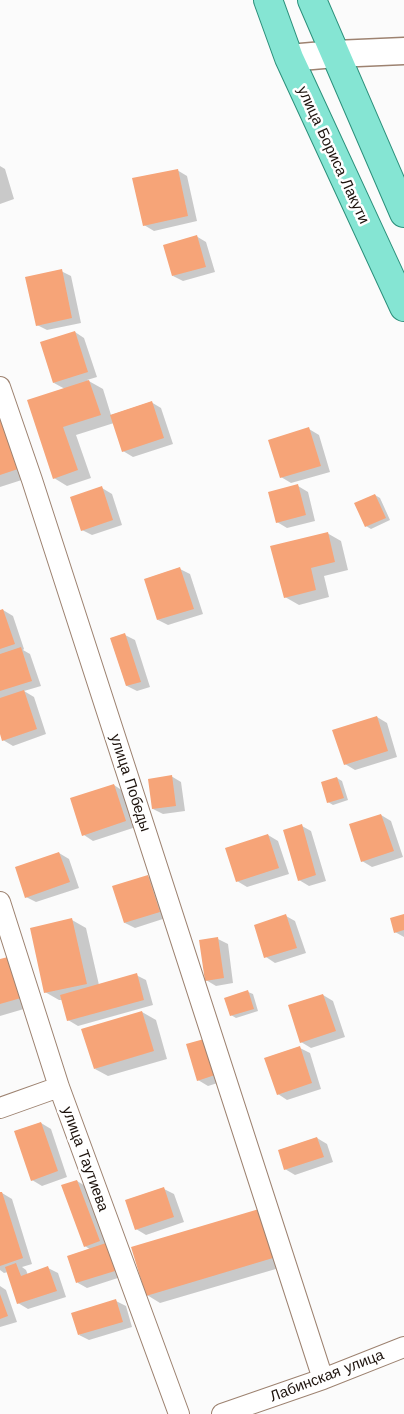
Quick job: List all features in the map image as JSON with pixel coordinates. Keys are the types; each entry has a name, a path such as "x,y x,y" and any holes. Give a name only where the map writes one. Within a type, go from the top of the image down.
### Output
{"main road":[{"name":"улица Бориса Лакути","path":"268,0 289,58 404,308"},
{"path":"312,0 404,213"}],"street":[{"path":"289,58 404,51"},
{"name":"улица Победы","path":"0,387 32,480 323,1379"},
{"name":"улица Таутиева","path":"0,902 59,1087 153,1348 179,1414"},
{"path":"0,1108 59,1087"},
{"name":"Лабинская улица","path":"222,1414 323,1379 404,1347"}],"building":[{"path":"178,169 188,216 143,226 132,178"},
{"path":"197,235 206,267 172,276 163,245"},
{"path":"62,269 72,318 36,326 25,277"},
{"path":"75,331 88,372 53,383 40,342"},
{"path":"89,380 101,415 63,427 78,470 53,479 27,400"},
{"path":"152,401 164,438 122,452 110,415"},
{"path":"0,416 18,469 0,475"},
{"path":"309,427 321,466 280,478 268,440"},
{"path":"298,484 306,515 276,523 268,492"},
{"path":"102,486 113,520 81,531 70,497"},
{"path":"375,494 386,518 365,527 354,503"},
{"path":"328,532 335,562 311,568 316,590 284,598 270,546"},
{"path":"180,567 194,609 157,620 144,579"},
{"path":"3,609 15,644 0,649 0,610"},
{"path":"125,633 141,682 126,686 110,638"},
{"path":"21,647 32,681 0,691 0,654"},
{"path":"24,690 37,729 2,741 0,734 0,698"},
{"path":"377,716 388,751 344,765 332,730"},
{"path":"172,775 176,806 152,809 148,779"},
{"path":"337,777 344,798 327,803 321,782"},
{"path":"114,784 126,821 82,836 70,798"},
{"path":"381,814 394,851 361,862 349,824"},
{"path":"302,824 316,875 298,881 283,830"},
{"path":"268,834 279,868 236,882 225,848"},
{"path":"59,852 70,882 25,898 15,867"},
{"path":"148,875 160,912 124,923 112,886"},
{"path":"286,914 297,948 264,958 254,925"},
{"path":"404,914 404,930 394,933 390,918"},
{"path":"72,918 87,984 44,993 30,928"},
{"path":"218,937 224,978 205,981 199,940"},
{"path":"8,957 21,998 0,1004 0,959"},
{"path":"137,973 144,1000 67,1021 60,995"},
{"path":"248,990 254,1009 230,1016 224,998"},
{"path":"323,994 336,1031 300,1043 288,1005"},
{"path":"142,1011 154,1051 94,1069 81,1029"},
{"path":"204,1039 215,1075 197,1081 186,1044"},
{"path":"300,1046 312,1083 277,1095 264,1058"},
{"path":"41,1122 58,1171 31,1181 14,1131"},
{"path":"317,1137 324,1157 284,1170 278,1150"},
{"path":"77,1180 100,1241 84,1247 61,1185"},
{"path":"164,1187 174,1217 135,1230 125,1200"},
{"path":"0,1192 2,1192 23,1258 0,1266"},
{"path":"259,1209 273,1258 146,1296 131,1247"},
{"path":"106,1243 115,1271 76,1283 67,1256"},
{"path":"16,1263 21,1276 48,1266 57,1291 17,1304 5,1267"},
{"path":"0,1294 8,1316 0,1319"},
{"path":"116,1299 123,1322 78,1335 71,1313"}]}
